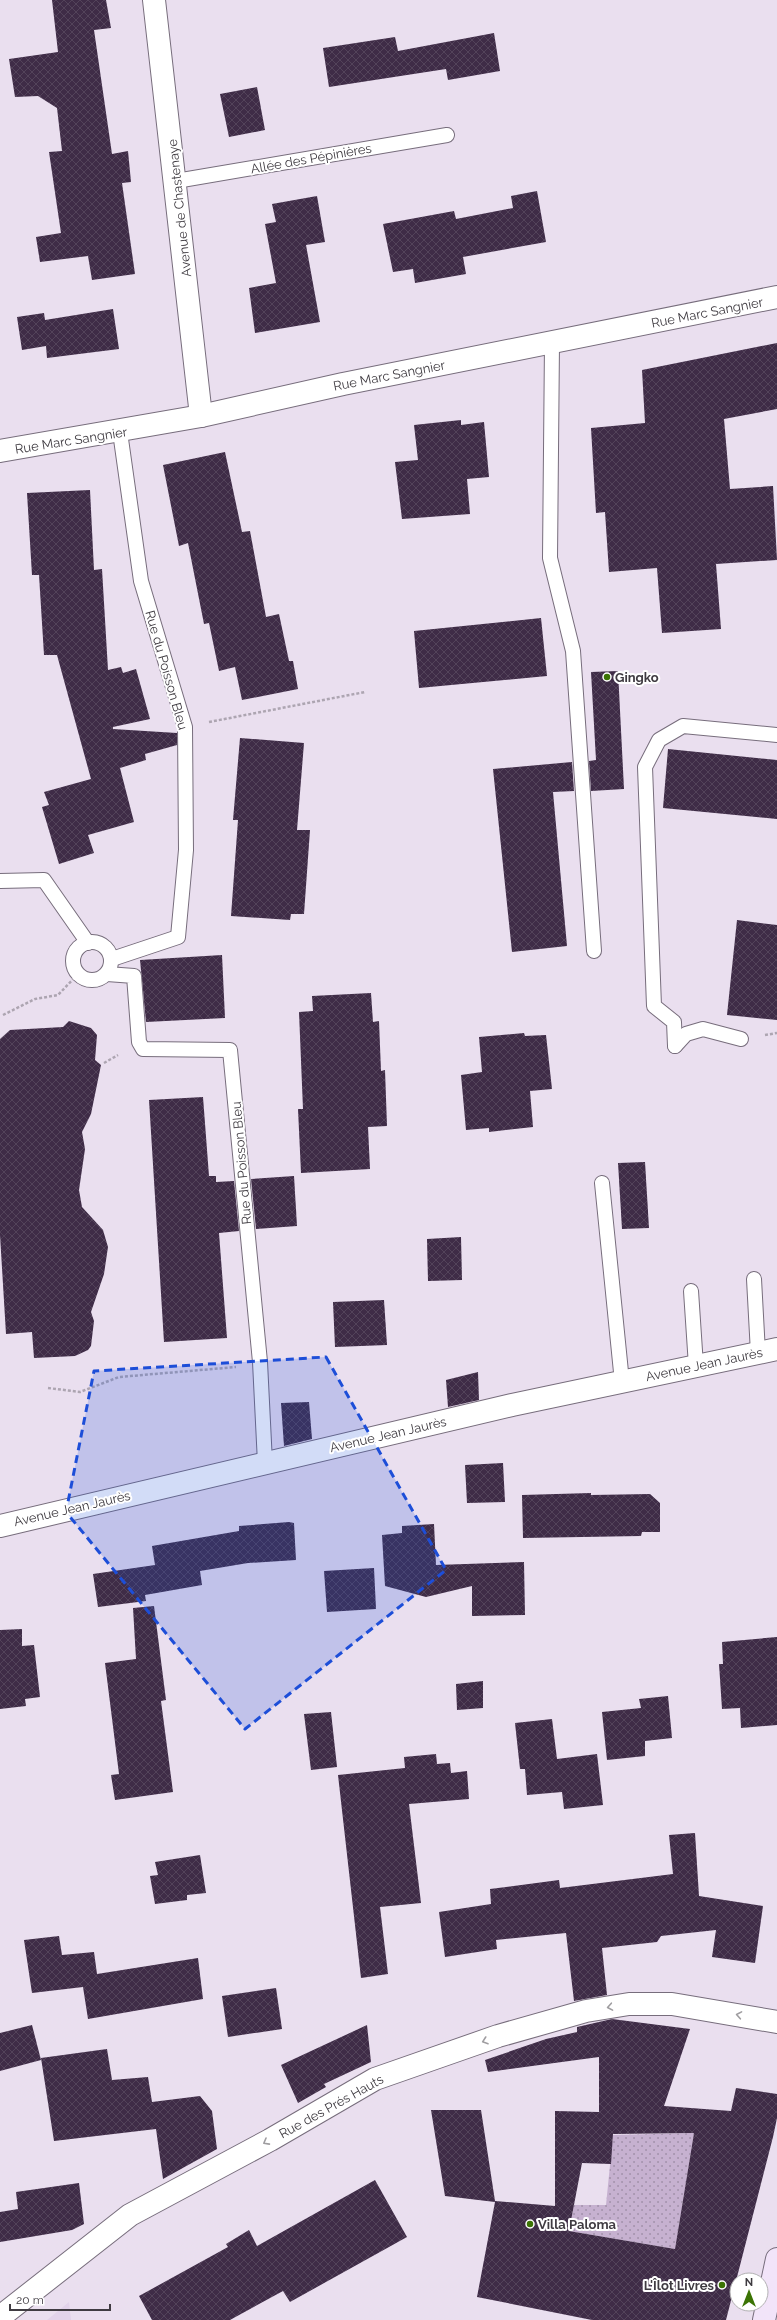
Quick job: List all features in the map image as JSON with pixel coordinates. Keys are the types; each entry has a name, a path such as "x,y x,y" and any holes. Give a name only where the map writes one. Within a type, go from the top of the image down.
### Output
{"street":[{"name":"Avenue de Chastenaye","path":"154,0 176,181 201,416"},
{"name":"Rue Marc Sangnier","path":"0,451 120,432 201,416 343,384 777,297"},
{"name":"Avenue Jean Jaurès","path":"0,1526 512,1405 768,1351"},
{"name":"Rue des Prés Hauts","path":"0,2317 130,2215 270,2140 375,2079 498,2036 586,2012 629,2004 672,2004 777,2022"},
{"path":"764,2320 777,2259"}],"lane":[{"name":"Allée des Pépinières","path":"176,181 447,135"},
{"path":"552,343 550,558 573,651 594,951"},
{"name":"Rue du Poisson Bleu","path":"112,959 178,937 186,850 185,727 141,581 120,432"},
{"path":"741,1039 703,1029 686,1034 675,1046 674,1022 654,1006 645,767 659,740 683,726 777,735"},
{"path":"0,881 44,880 88,943"},
{"path":"88,943 104,945 112,959 111,967 107,974 100,979 92,981 84,979 78,974 74,967 75,954 78,949 88,943"},
{"name":"Rue du Poisson Bleu","path":"107,974 134,976 139,1042 143,1049 230,1050 260,1362 265,1463"},
{"path":"602,1183 622,1382"},
{"path":"754,1278 768,1351"},
{"path":"691,1291 696,1366"}],"path":[{"path":"185,727 364,692"},
{"path":"3,1015 35,999 58,995 78,974"},
{"path":"48,1388 80,1392 119,1377 228,1369 260,1362"}],"highlighted area":[{"path":"326,1357 446,1570 245,1729 66,1512 94,1371"}],"shaded area":[{"path":"694,2133 675,2249 569,2231 574,2205 606,2205 613,2135"},
{"path":"69,2302 71,2320 47,2320"}],"building":[{"path":"52,0 106,0 111,28 94,30 112,154 128,151 131,182 122,183 135,274 92,280 88,256 40,262 36,237 61,233 49,152 62,151 57,108 38,96 15,97 9,59 58,52"},
{"path":"494,33 500,71 448,80 446,69 329,87 323,48 395,37 398,51"},
{"path":"257,87 265,130 229,137 220,94"},
{"path":"537,191 546,242 463,257 466,274 415,283 413,269 393,272 383,224 454,211 456,219 513,208 511,196"},
{"path":"317,196 325,242 306,245 320,322 255,333 249,288 276,283 265,224 276,222 272,204"},
{"path":"113,309 119,349 47,358 46,346 22,350 17,317 44,313 45,320"},
{"path":"777,343 777,409 724,419 730,489 773,486 777,560 716,564 721,629 662,633 657,568 609,572 605,512 596,513 591,428 645,423 642,370"},
{"path":"461,420 461,425 484,422 489,477 467,479 470,514 402,519 395,462 418,460 414,425"},
{"path":"225,452 242,532 250,531 266,617 279,614 289,661 293,661 298,689 242,700 235,667 219,671 209,623 204,624 188,543 179,546 163,465"},
{"path":"90,490 94,570 102,569 108,670 121,667 123,673 136,669 150,719 113,727 113,729 177,733 177,745 145,754 146,760 120,768 134,822 88,835 94,853 59,864 42,807 49,805 44,792 91,779 57,655 44,655 39,575 32,575 27,493"},
{"path":"541,618 547,676 419,688 414,631"},
{"path":"618,671 624,789 591,791 589,761 596,760 591,672"},
{"path":"240,738 304,743 297,830 310,830 304,914 291,914 290,920 231,916 238,820 233,820"},
{"path":"668,749 777,760 777,819 663,808"},
{"path":"572,762 574,791 553,792 567,946 512,952 493,769"},
{"path":"737,920 777,925 777,1020 727,1015"},
{"path":"222,955 225,1018 146,1022 140,960"},
{"path":"371,993 373,1022 379,1021 381,1071 385,1070 387,1126 368,1127 370,1169 301,1173 298,1109 303,1109 299,1012 313,1011 312,996"},
{"path":"69,1021 91,1028 97,1035 95,1060 101,1065 91,1114 82,1132 85,1149 79,1190 82,1207 103,1230 108,1247 104,1274 91,1312 94,1321 91,1346 88,1350 75,1356 34,1358 32,1332 6,1334 0,1235 0,1039 10,1030 63,1027"},
{"path":"524,1033 525,1036 546,1035 552,1089 530,1091 533,1127 489,1132 489,1128 466,1130 461,1075 482,1072 479,1037"},
{"path":"203,1097 209,1176 216,1176 216,1182 234,1181 239,1231 219,1233 227,1338 164,1342 149,1100"},
{"path":"645,1162 649,1228 622,1229 618,1163"},
{"path":"294,1176 297,1226 256,1229 251,1179"},
{"path":"461,1237 462,1280 428,1281 427,1239"},
{"path":"384,1300 387,1345 335,1347 333,1302"},
{"path":"478,1372 479,1400 448,1407 446,1380"},
{"path":"309,1402 312,1439 284,1446 281,1403"},
{"path":"503,1463 505,1502 467,1503 465,1465"},
{"path":"591,1493 591,1495 650,1494 660,1503 660,1532 642,1532 641,1536 523,1538 522,1495"},
{"path":"289,1522 294,1523 296,1560 248,1563 200,1571 202,1585 145,1595 146,1601 98,1607 93,1574 155,1565 152,1546 239,1531 239,1526"},
{"path":"434,1524 436,1565 524,1562 525,1615 472,1616 472,1586 426,1597 385,1586 382,1535 402,1533 402,1526"},
{"path":"374,1568 376,1609 327,1612 324,1571"},
{"path":"154,1606 166,1700 161,1701 173,1792 115,1800 111,1775 119,1774 105,1663 136,1659 133,1608"},
{"path":"22,1629 22,1646 34,1645 40,1697 25,1699 26,1706 0,1709 0,1630"},
{"path":"777,1637 777,1725 741,1728 740,1708 722,1709 719,1664 723,1664 722,1642"},
{"path":"483,1681 483,1708 457,1710 456,1684"},
{"path":"668,1696 672,1738 645,1741 645,1756 607,1760 602,1712 641,1708 639,1699"},
{"path":"331,1712 337,1767 311,1770 304,1714"},
{"path":"552,1719 557,1759 597,1754 603,1805 564,1809 562,1792 527,1795 525,1769 520,1769 515,1723"},
{"path":"436,1754 437,1764 450,1763 451,1773 467,1771 469,1799 409,1804 421,1903 380,1907 388,1974 361,1978 338,1775 405,1768 404,1757"},
{"path":"695,1833 699,1896 763,1906 755,1963 712,1957 716,1930 661,1936 657,1942 602,1948 607,1995 574,2001 566,1933 496,1940 497,1949 445,1957 439,1912 491,1904 490,1889 559,1880 560,1888 673,1874 669,1835"},
{"path":"200,1855 206,1893 187,1895 187,1900 155,1904 150,1876 158,1875 155,1862"},
{"path":"59,1936 62,1955 94,1952 97,1974 198,1958 203,1999 88,2019 83,1987 32,1993 24,1940"},
{"path":"276,1988 282,2029 228,2037 222,1996"},
{"path":"612,2019 690,2029 664,2106 731,2111 736,2088 777,2094 777,2118 773,2137 738,2272 729,2272 729,2308 726,2320 592,2320 477,2297 495,2202 445,2196 431,2110 481,2110 495,2201 555,2206 555,2111 599,2112 599,2057 488,2072 485,2060 546,2039 577,2032 577,2027","holes":["694,2133 675,2249 569,2231 582,2163 611,2164 613,2134"]},
{"path":"32,2025 41,2060 0,2071 0,2033"},
{"path":"367,2025 371,2062 324,2084 326,2087 298,2103 281,2065"},
{"path":"107,2049 112,2080 148,2077 152,2102 200,2096 212,2111 217,2149 163,2179 156,2129 54,2141 41,2058"},
{"path":"375,2180 407,2237 290,2302 283,2291 230,2320 152,2320 139,2296 228,2247 226,2244 249,2230 257,2246"},
{"path":"79,2183 84,2224 72,2230 0,2242 0,2212 18,2209 16,2192"}],"place":[{"name":"Gingko","path":"607,677"},
{"name":"Villa Paloma","path":"530,2224"},
{"name":"L'Îlot Livres","path":"722,2285"}]}
